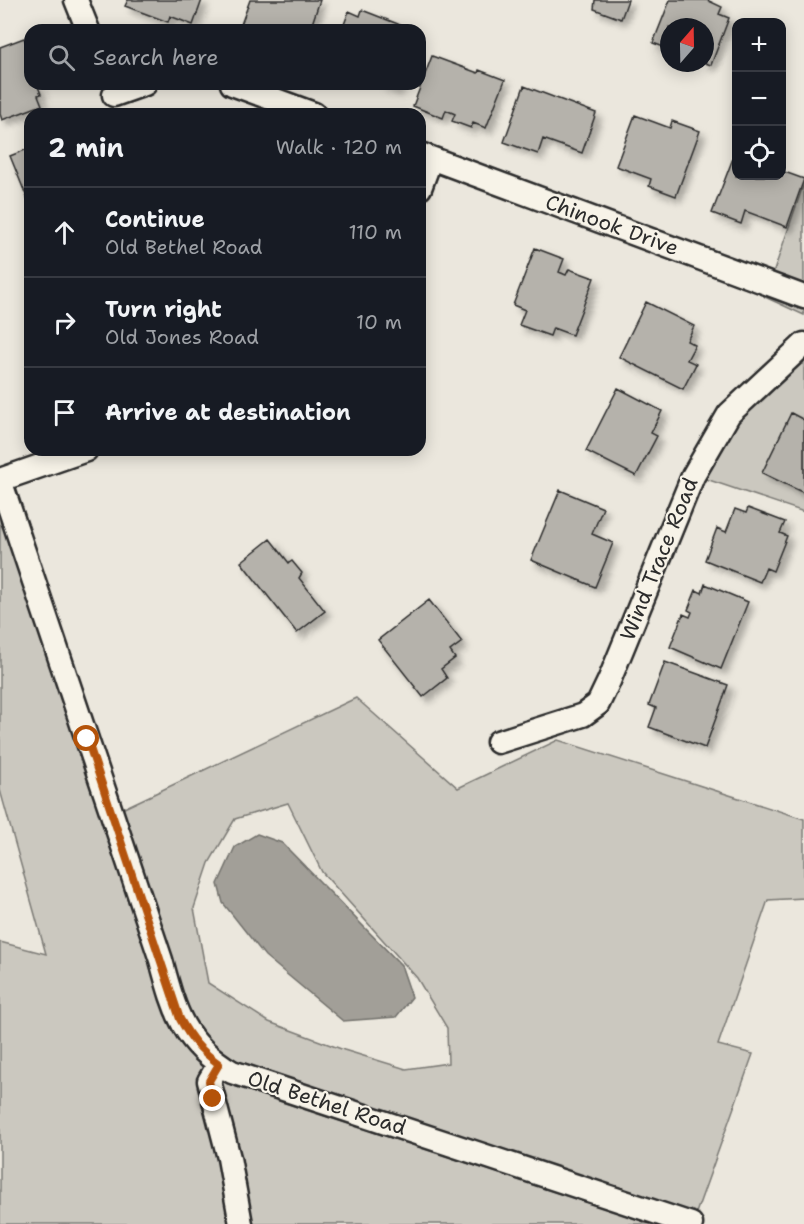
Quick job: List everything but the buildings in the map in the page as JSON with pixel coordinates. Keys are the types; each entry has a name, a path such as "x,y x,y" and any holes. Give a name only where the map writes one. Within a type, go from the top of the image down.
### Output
{"street":[{"path":"76,0 86,24"},
{"path":"115,98 132,90"},
{"path":"248,90 298,108"},
{"name":"Chinook Drive","path":"426,156 804,297"},
{"name":"Wind Trace Road","path":"498,742 583,715 598,704 693,476 729,414 804,344"},
{"path":"0,480 69,456"},
{"name":"Old Bethel Road","path":"0,480 180,1019 192,1041 202,1052 232,1072 691,1224"},
{"path":"219,1064 209,1081 229,1158 241,1224"}],"shaded area":[{"path":"804,183 804,315 765,297"},
{"path":"804,340 804,512 685,472"},
{"path":"0,517 170,1024 194,1058 209,1072 228,1084 652,1224 0,1224 0,942 46,954 0,790"},
{"path":"356,698 458,788 558,740 804,819 804,898 768,900 718,1045 753,1054 696,1213 236,1061 222,1052 201,1033 190,1014 122,809","holes":["288,803 322,872 417,978 447,1028 448,1063 406,1069 344,1050 269,1022 208,983 194,908 209,863 235,819"]},
{"path":"257,834 282,843 401,965 412,997 396,1017 343,1021 265,956 223,903 218,884 235,847"}],"route":[{"path":"87,739 180,1019 192,1041 202,1052 219,1064 209,1081 213,1099"}]}
